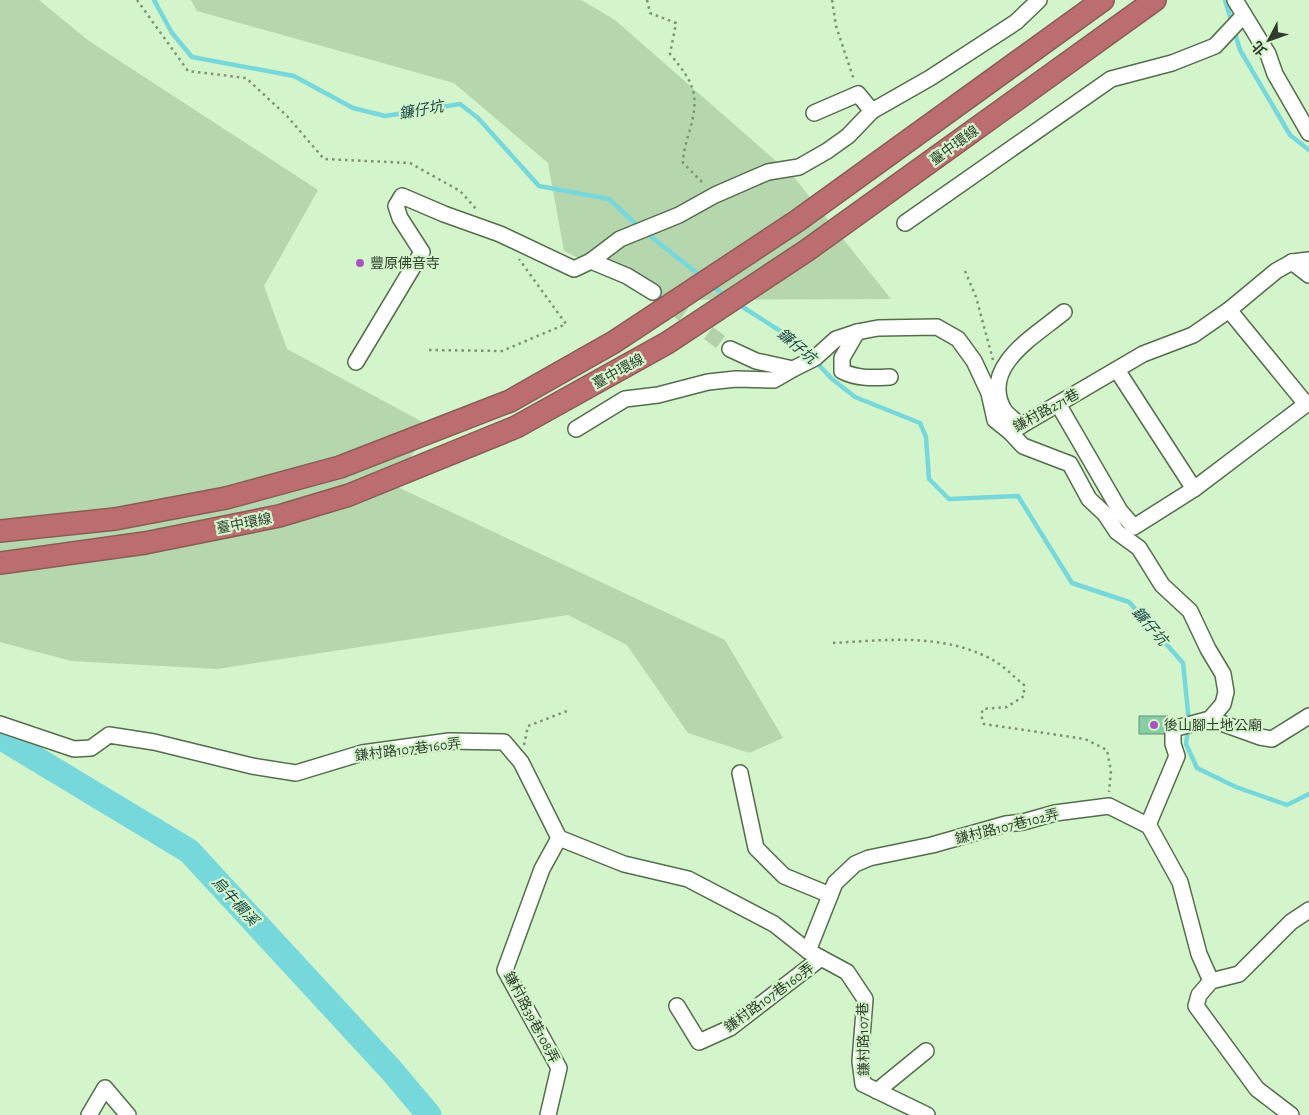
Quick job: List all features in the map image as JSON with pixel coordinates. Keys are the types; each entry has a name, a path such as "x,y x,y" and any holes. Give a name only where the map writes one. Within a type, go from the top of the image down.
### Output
{"highway":[{"name":"臺中環線","path":"0,531 115,519 226,498 340,467 510,401 614,342 797,221 1103,0"},
{"name":"臺中環線","path":"0,562 145,543 279,516 349,495 516,427 667,343 806,251 1155,0"}],"street":[{"path":"356,362 422,252 400,218 396,206 402,196 444,214 500,234 574,269 591,261 620,239 679,215 715,195 768,172 799,168 848,136 872,111 930,78 1016,22 1039,0"},
{"path":"1235,0 1268,54 1275,74 1309,133"},
{"path":"905,223 1111,79 1172,63 1215,46 1244,15"},
{"path":"814,113 858,94 872,111"},
{"name":"鎌村路271巷","path":"576,429 625,399 658,395 708,382 736,379 774,380 815,358 836,339 858,332 878,328 937,327 958,339 974,361 989,393 995,420 1016,429 1142,354 1194,335 1229,310 1276,271 1292,262 1309,260"},
{"path":"591,261 627,276 653,292"},
{"path":"1292,262 1309,275"},
{"path":"1058,404 1120,511 1134,527 1194,489 1308,403 1229,310"},
{"path":"1064,312 1015,352 998,376 996,391 1023,446 1070,464 1089,499 1105,514 1117,532 1139,548 1162,585 1190,611 1208,649 1223,674 1226,692 1223,704 1210,719 1174,729 1173,744 1177,756 1148,825"},
{"path":"858,332 842,358 842,371 849,375 870,378 890,377"},
{"path":"730,349 756,361 793,369"},
{"path":"1117,370 1194,489"},
{"path":"1210,719 1260,737 1272,739 1309,716"},
{"name":"鎌村路107巷160弄","path":"0,724 74,749 91,748 109,735 154,742 252,766 296,773 362,752 449,741 504,742 521,762 559,838 624,864 688,879 774,924 808,951"},
{"path":"740,773 756,848 784,876 830,895"},
{"path":"1109,806 1148,825 1180,882 1198,954 1211,981"},
{"name":"鎌村路107巷102弄","path":"808,951 835,883 856,864 869,858 932,845 1006,824 1024,822 1055,813 1109,806"},
{"name":"鎌村路39巷108弄","path":"548,1115 560,1068 505,970 542,869 559,838"},
{"path":"1291,1115 1257,1089 1196,1006 1199,995 1211,981 1239,974 1291,922 1309,910"},
{"name":"鎌村路107巷","path":"808,951 847,972 864,999 860,1060 863,1084 927,1115"},
{"name":"鎌村路107巷160弄","path":"676,1006 699,1042 730,1028 821,958"},
{"path":"877,1091 926,1051"},
{"path":"89,1115 91,1108 105,1088 128,1115"}],"path":[{"path":"137,0 188,71 246,78 286,116 324,159 410,163 460,191 480,212"},
{"path":"647,0 650,13 676,23 670,54 684,70 694,93 696,110 683,155 683,163 715,195"},
{"path":"832,0 836,26 858,94"},
{"path":"429,350 502,351 566,324 517,256"},
{"path":"965,271 976,297 998,376"},
{"path":"833,643 916,639 964,648 992,659 1024,685 1024,696 1007,707 984,709 981,716 984,724 1085,739 1107,750 1111,771 1109,806"},
{"path":"521,762 528,726 567,711"}],"green space":[{"path":"0,0 39,0 89,41 318,190 264,286 287,349 432,427 391,484 725,640 783,738 749,753 688,733 627,645 568,615 217,669 71,661 0,642"},
{"path":"191,0 581,0 615,20 793,176 891,299 665,300 564,251 548,163 454,83 197,11"}],"building":[{"name":"後山腳土地公廟","path":"1139,716 1168,716 1164,734 1139,734"}],"waterway":[{"name":"鐮仔坑","path":"154,0 172,33 192,57 294,76 353,108 385,116 460,104 478,118 539,186 609,199 639,227"},
{"path":"1225,0 1232,23"},
{"path":"1234,30 1240,50 1290,135 1309,150"},
{"name":"鐮仔坑","path":"645,232 702,277"},
{"name":"鐮仔坑","path":"712,285 725,296"},
{"name":"鐮仔坑","path":"738,304 788,336 811,356"},
{"name":"鐮仔坑","path":"816,362 832,379 855,397 920,423 926,437 929,479 949,499 1018,496 1072,583 1129,602 1183,663 1189,722 1186,744 1197,768 1236,787 1287,805 1309,794"},
{"name":"烏牛欄溪","path":"0,737 189,851 392,1071 429,1115"}],"tunnel":[{"path":"653,292 730,349"}],"place":[{"name":"豐原佛音寺","path":"360,263"},
{"name":"後山腳土地公廟","path":"1154,725"}]}
